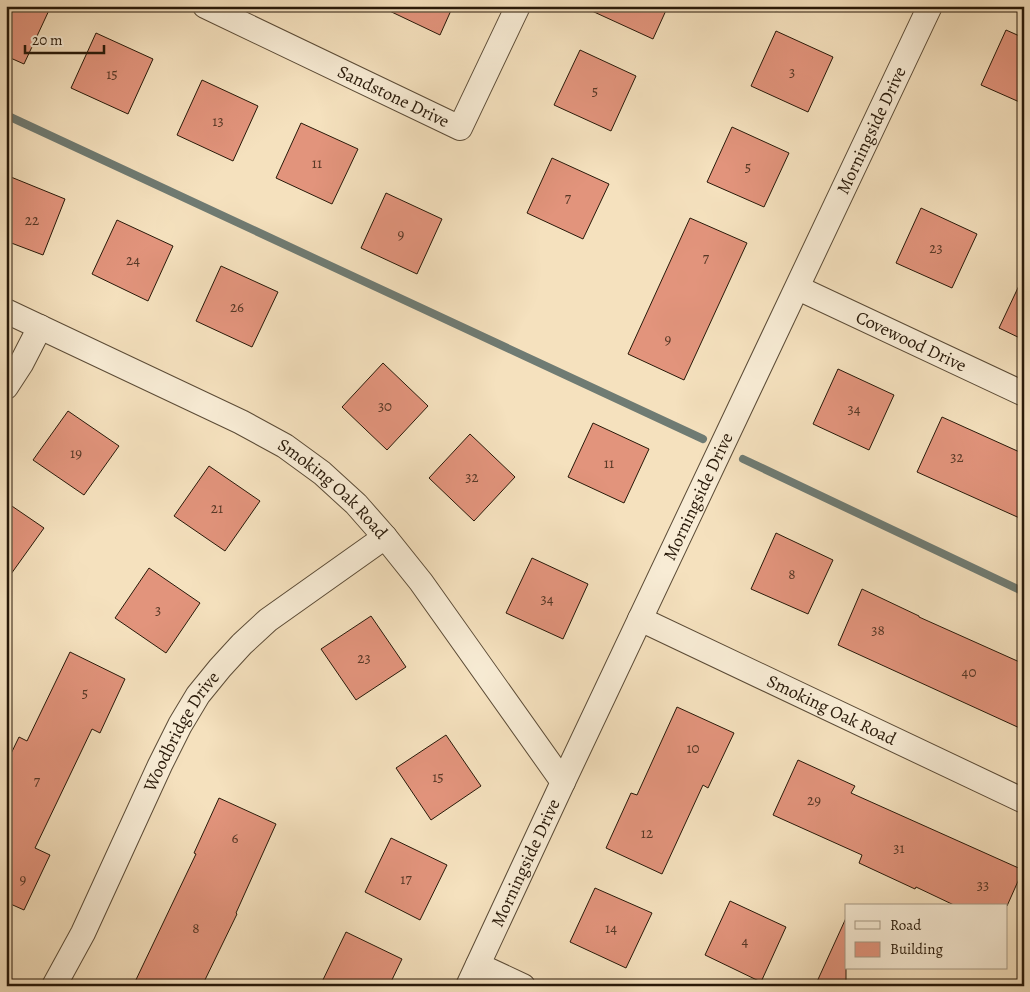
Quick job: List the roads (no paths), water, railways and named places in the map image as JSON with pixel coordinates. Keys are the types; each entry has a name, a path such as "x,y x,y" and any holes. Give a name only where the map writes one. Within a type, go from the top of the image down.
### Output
{"street":[{"name":"Sandstone Drive","path":"205,6 460,128 518,6"},
{"name":"Morningside Drive","path":"468,986 930,6"},
{"name":"Covewood Drive","path":"798,288 1024,394"},
{"name":"Smoking Oak Road","path":"6,311 241,422 285,446 329,479 356,504 421,582 563,782"},
{"path":"6,387 21,364 40,327"},
{"name":"Woodbridge Drive","path":"54,986 83,933 160,765 180,725 198,695 236,650 268,620 385,537"},
{"name":"Smoking Oak Road","path":"640,619 1024,801"},
{"path":"478,964 524,986"}],"waterway":[{"path":"6,115 703,439"},
{"path":"743,459 1024,592"}]}
